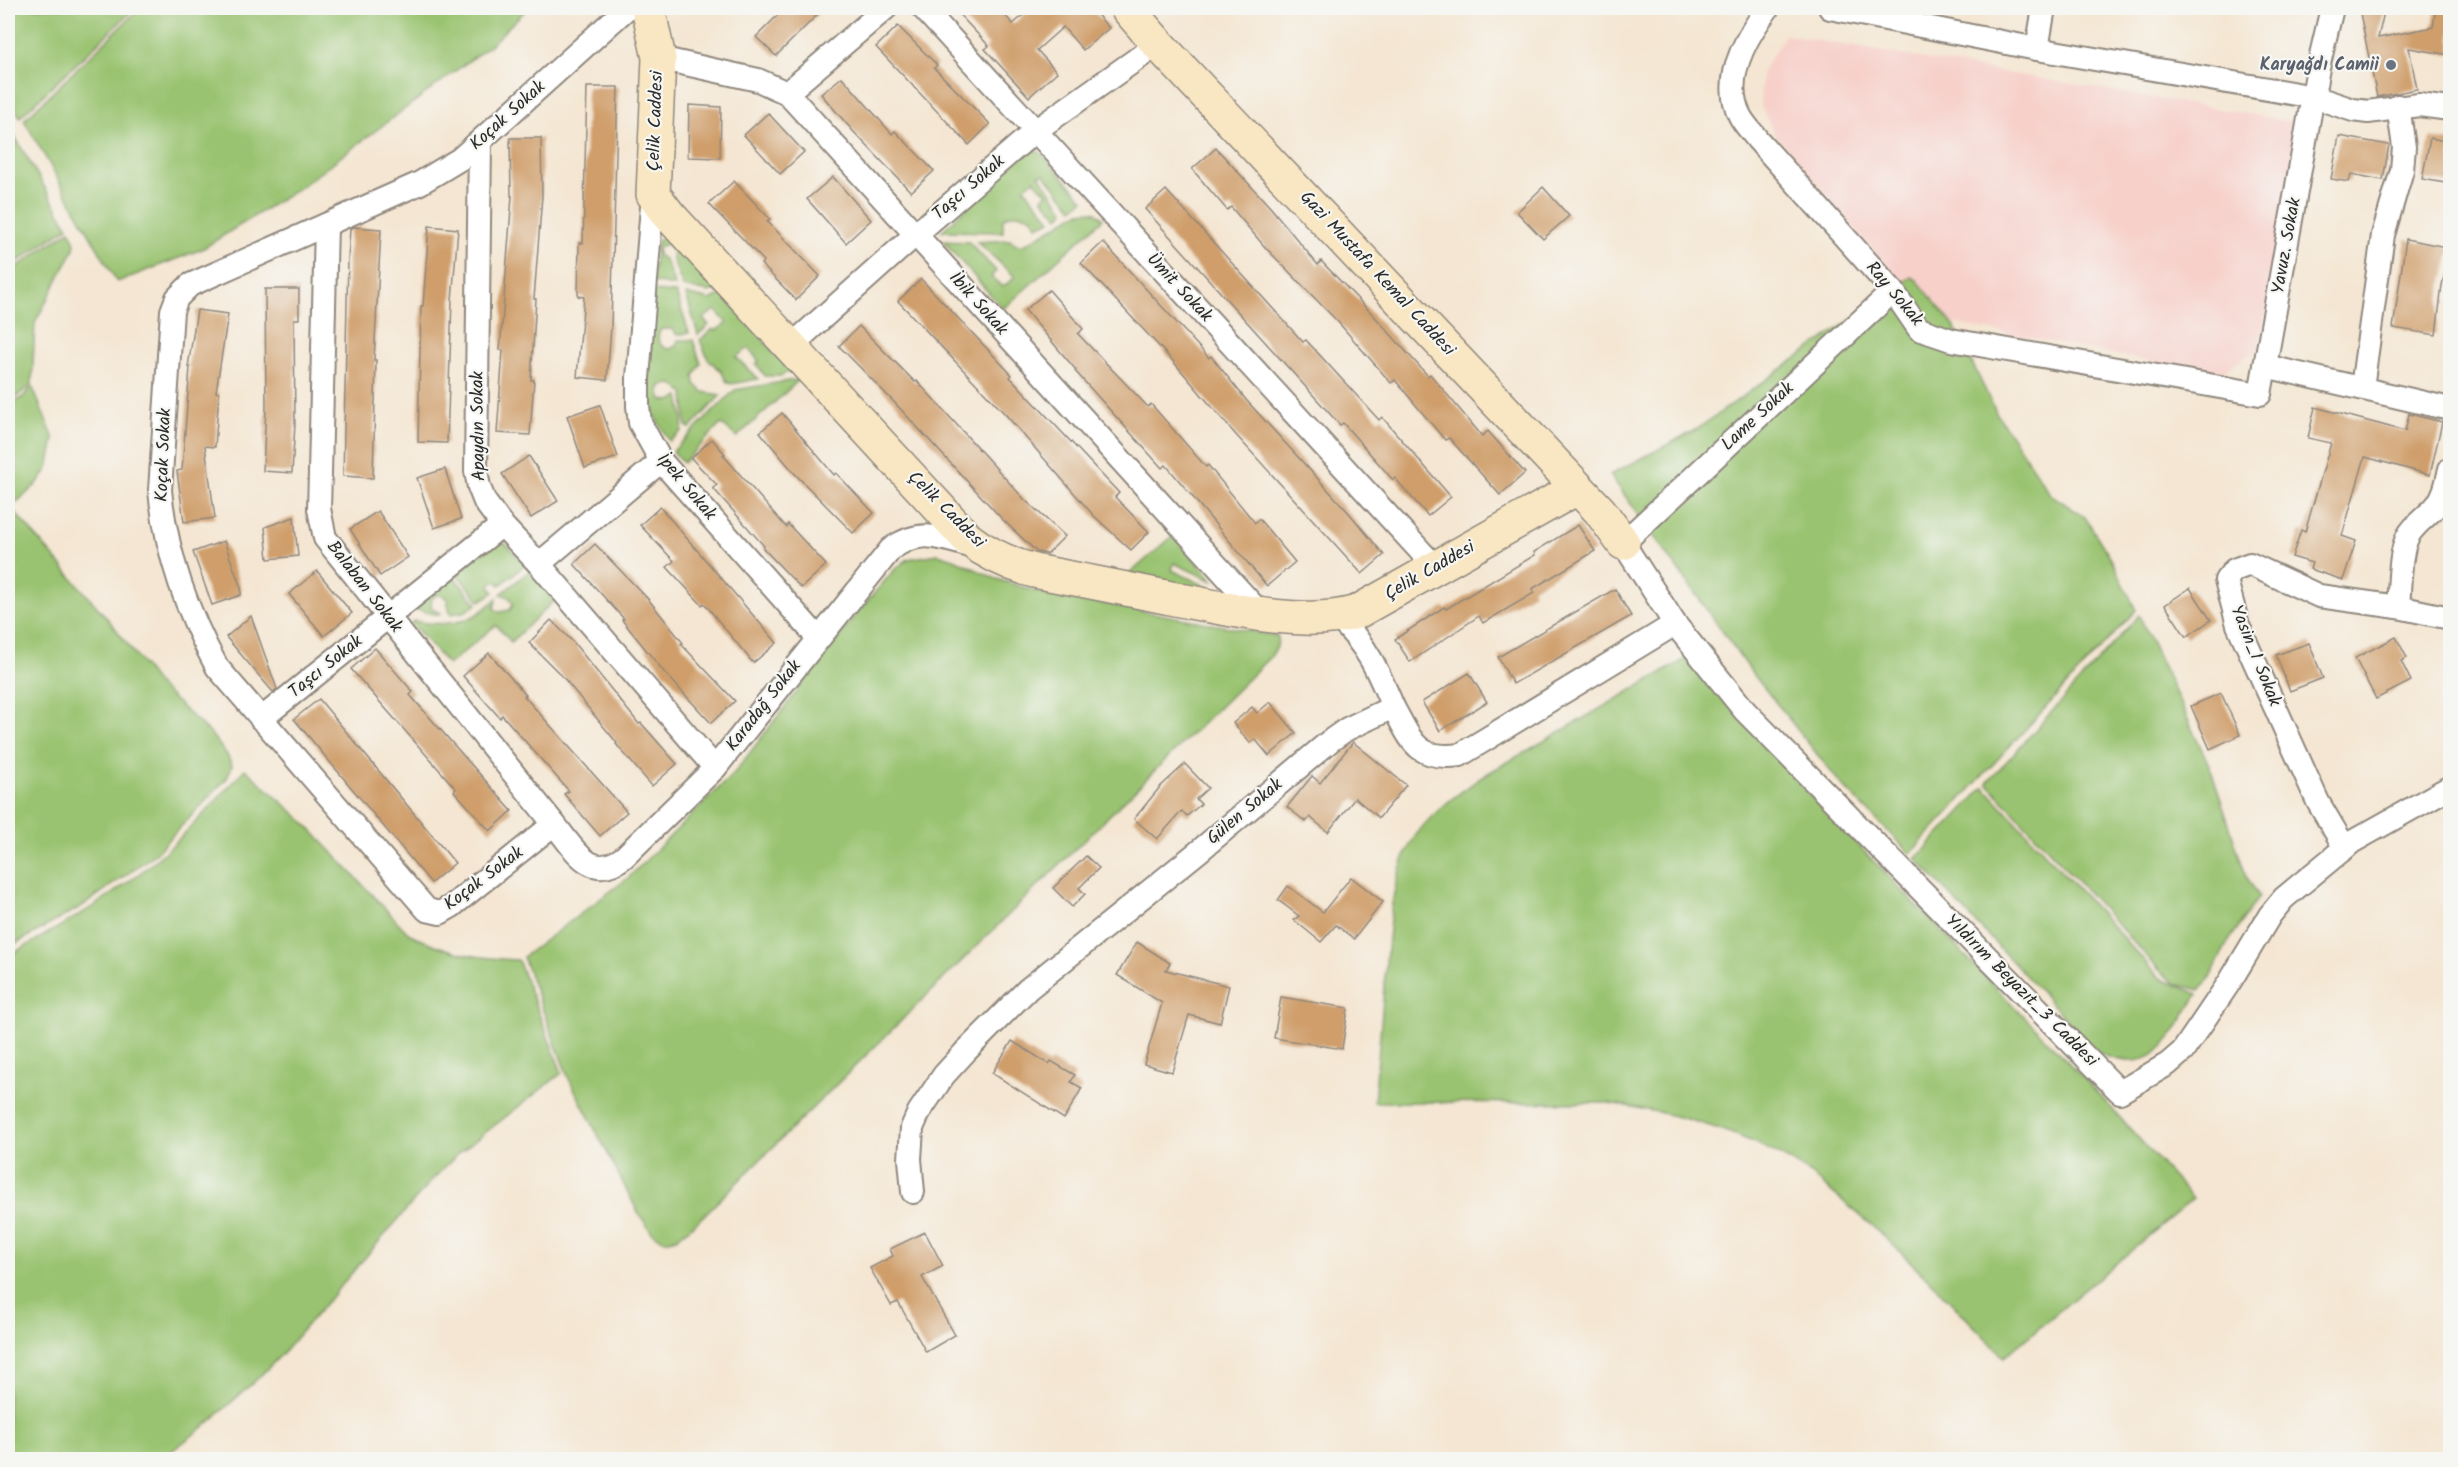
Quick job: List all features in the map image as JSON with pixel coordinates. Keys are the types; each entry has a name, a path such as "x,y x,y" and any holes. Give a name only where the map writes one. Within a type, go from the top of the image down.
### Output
{"street":[{"name":"Koçak Sokak","path":"554,824 452,906 440,913 428,910 217,666 195,627 172,562 160,490 172,311 177,298 190,285 420,183 460,159 627,8"},
{"name":"Çelik Caddesi","path":"648,8 659,58 653,194 669,215 968,539 982,550 1007,563 1034,571 1240,612 1314,619 1338,618 1357,612 1577,488"},
{"path":"787,93 886,8"},
{"name":"Ümit Sokak","path":"922,8 1436,568"},
{"name":"Gazi Mustafa Kemal Caddesi","path":"1127,8 1158,44 1600,511 1623,543"},
{"name":"Ray Sokak","path":"1767,8 1754,26 1738,58 1733,92 1740,116 1757,139 1893,291 1919,329 1951,340 2260,394"},
{"path":"1830,8 2037,49 2314,97 2353,110 2368,111 2419,105 2451,109"},
{"path":"2037,49 2044,8"},
{"name":"Yavuz. Sokak","path":"2260,394 2332,8"},
{"name":"Taşcı Sokak","path":"791,346 1035,131 1158,44"},
{"name":"İbik Sokak","path":"659,58 758,80 787,93 1260,613"},
{"path":"2362,388 2383,235 2402,170 2404,147 2398,106"},
{"name":"Apaydın Sokak","path":"480,142 476,471 479,488 485,502 502,525 539,564 714,768"},
{"name":"İpek Sokak","path":"653,194 638,378 640,423 661,461 818,638"},
{"name":"Balaban Sokak","path":"326,225 320,473 321,524 324,538 554,824"},
{"name":"Lame Sokak","path":"1623,543 1893,291"},
{"path":"2265,366 2451,409"},
{"path":"539,564 661,461"},
{"path":"2398,607 2407,538 2416,525 2437,504 2446,489 2451,470"},
{"name":"Taşcı Sokak","path":"261,719 502,525"},
{"name":"Karadağ Sokak","path":"554,824 585,862 593,866 614,865 714,768 891,549 899,543 920,536 932,535 982,550"},
{"name":"Yıldırım Beyazıt_3 Caddesi","path":"1623,543 1675,624 1745,711 2120,1092 2168,1064 2182,1050 2229,983 2270,915 2284,898 2345,848 2451,787"},
{"name":"Yasin_1 Sokak","path":"2345,848 2318,802 2238,625 2226,580 2234,570 2250,564 2319,596 2398,607 2451,618"},
{"path":"1338,618 1365,646 1393,707 1414,745 1427,753 1442,757 1460,755 1675,624"},
{"name":"Gülen Sokak","path":"913,1192 910,1159 912,1128 944,1075 966,1050 1028,989 1198,852 1330,741 1347,729 1393,707"}],"shaded area":[{"path":"1785,35 2300,123 2259,349 2218,374 1932,319 1775,135 1760,104 1762,72"}],"green space":[{"path":"8,8 135,8 20,117 8,97"},
{"path":"140,8 528,8 489,46 299,188 202,249 117,282 24,120"},
{"path":"8,125 68,227 8,268"},
{"path":"1035,150 1042,154 1084,200 1073,208 1044,174 1039,175 1065,211 1059,217 1042,198 1047,193 1034,180 1024,188 1051,220 1037,226 1032,218 1013,214 1003,219 1003,232 942,231 1026,151"},
{"path":"1079,212 1096,212 1103,219 1003,309 943,241 969,242 996,271 991,277 1003,287 1015,277 977,242 1010,240 1018,245 1024,245"},
{"path":"70,230 75,243 74,249 35,323 32,384 8,404 8,273"},
{"path":"667,236 716,289 709,292 683,287 672,258 673,252 665,244 658,248 658,255 665,260 675,286 652,282 657,241"},
{"path":"1911,277 1917,280 1954,326 1997,414 2050,494 2085,517 2113,562 2136,610 1910,854 1840,783 1753,674 1610,475 1697,429"},
{"path":"652,291 676,293 689,333 677,335 672,329 661,329 658,339 661,345 670,349 676,346 678,340 693,340 701,364 694,376 695,384 703,392 721,395 690,428 686,426 684,393 673,384 662,385 659,390 662,400 671,401 679,396 683,418 682,431 669,441 654,414 647,393"},
{"path":"686,294 710,300 722,294 791,371 780,376 765,376 756,364 759,362 749,348 736,357 758,379 731,384 727,382 721,371 708,359 700,340 713,329 715,331 727,323 715,310 703,319 709,325 698,335"},
{"path":"800,379 737,437 721,424 683,463 673,451 735,390"},
{"path":"32,386 54,439 48,469 36,485 8,510 8,407 23,397"},
{"path":"12,509 113,625 158,685 210,733 227,755 232,766 227,778 155,854 84,905 8,948 8,512"},
{"path":"1173,536 1215,582 1174,563 1172,570 1214,590 1128,575"},
{"path":"497,542 505,543 525,565 500,585 492,582 490,587 494,592 480,601 456,573"},
{"path":"938,554 994,578 1035,591 1278,636 1277,647 1272,655 697,1222 676,1238 665,1241 653,1234 639,1214 568,1077 523,957 628,878 735,772 854,617 894,570 908,559"},
{"path":"529,571 555,600 511,642 496,625 448,665 411,623 414,621 437,624 453,623 468,619 497,598 494,608 499,612 510,610 513,603 509,597 501,594"},
{"path":"455,574 453,576 477,604 464,612 450,614 447,599 440,594 433,597 431,602 432,609 440,613 439,615 412,609 413,606"},
{"path":"2139,615 2210,767 2246,876 2259,896 2227,944 2210,978 2200,990 2176,984 2162,973 1987,783"},
{"path":"1691,656 1803,788 2096,1091 2193,1199 2004,1357 1906,1258 1815,1178 1783,1157 1735,1135 1659,1112 1608,1103 1374,1102 1392,907 1404,858 1418,833 1444,805 1485,775"},
{"path":"245,769 301,819 408,933 461,953 518,960 562,1073 459,1153 433,1179 282,1354 205,1426 161,1459 8,1459 8,956 90,909 147,868 206,812"},
{"path":"1984,787 2160,978 2198,994 2170,1039 2160,1050 2135,1061 2118,1060 2098,1053 1916,859"}],"building":[{"path":"785,8 824,8 776,56 756,37"},
{"path":"953,8 998,8 1013,24 1032,8 1091,8 1109,28 1083,50 1063,27 1037,50 1057,72 1029,97 985,49 989,46"},
{"path":"2359,8 2385,8 2378,38 2433,27 2436,8 2451,8 2451,55 2409,48 2417,89 2377,97"},
{"path":"898,26 937,65 934,68 990,124 969,145 876,47"},
{"path":"842,77 892,134 895,131 934,171 911,192 821,94"},
{"path":"587,87 618,87 611,327 607,380 577,377 584,297 578,296 579,243 583,243"},
{"path":"689,105 721,107 720,158 688,157"},
{"path":"768,113 804,152 780,174 744,135"},
{"path":"2339,136 2389,145 2383,180 2351,174 2349,182 2331,179"},
{"path":"510,138 541,138 542,196 534,299 536,299 531,380 534,380 530,435 497,433 503,350 500,350 512,196"},
{"path":"2430,138 2451,142 2451,184 2422,179"},
{"path":"1216,148 1271,208 1318,265 1321,261 1428,376 1430,374 1482,436 1488,431 1525,473 1500,495 1449,438 1445,440 1395,380 1391,383 1338,322 1264,246 1231,207 1227,210 1192,169"},
{"path":"833,177 871,220 846,243 807,199"},
{"path":"734,181 770,219 767,221 820,276 796,300 761,264 764,261 709,204"},
{"path":"1543,187 1569,216 1543,239 1517,212"},
{"path":"1166,190 1303,342 1306,340 1379,420 1382,417 1451,497 1428,516 1343,423 1340,425 1145,209"},
{"path":"429,226 458,229 452,300 447,443 418,442 421,306 423,306"},
{"path":"353,227 381,229 374,360 376,360 373,478 343,476 348,259 350,229"},
{"path":"2406,239 2451,248 2442,285 2436,335 2393,328"},
{"path":"1103,242 1209,358 1211,356 1247,401 1350,514 1384,555 1362,574 1235,434 1172,360 1081,263"},
{"path":"921,279 1119,493 1115,497 1149,532 1131,550 1094,516 1006,415 898,301"},
{"path":"265,289 299,289 299,319 294,319 295,424 292,473 263,471 266,407"},
{"path":"1049,290 1083,329 1078,334 1148,407 1151,404 1206,467 1208,465 1255,523 1259,519 1295,562 1267,586 1166,465 1162,468 1075,371 1025,310"},
{"path":"197,310 228,314 216,392 219,393 215,447 205,446 215,518 184,522 177,471 182,470 190,367 188,367"},
{"path":"859,326 915,382 917,381 1025,500 1065,536 1047,554 1037,552 1003,520 839,346"},
{"path":"600,405 618,457 585,468 567,416"},
{"path":"2315,407 2405,431 2409,414 2442,422 2430,475 2365,457 2342,536 2356,541 2343,580 2310,569 2312,563 2292,557 2301,530 2305,532 2331,443 2308,438"},
{"path":"782,413 834,475 836,473 874,513 853,533 796,475 760,432"},
{"path":"712,439 725,454 723,455 786,527 788,524 826,565 801,588 763,548 764,546 713,488 717,485 691,458"},
{"path":"529,456 558,501 531,518 502,474"},
{"path":"445,469 461,519 434,528 417,478"},
{"path":"660,507 777,643 753,663 704,603 702,605 667,567 674,561 640,525"},
{"path":"378,511 408,557 380,576 350,529"},
{"path":"294,517 298,556 268,559 265,527"},
{"path":"1578,525 1595,551 1532,589 1534,593 1483,623 1479,616 1410,662 1395,639 1444,607 1446,609 1535,555 1534,552"},
{"path":"224,541 241,588 241,595 212,605 193,552"},
{"path":"595,544 648,599 683,643 681,644 735,701 711,723 664,672 622,620 624,619 574,564"},
{"path":"317,571 352,613 324,636 289,594"},
{"path":"2190,588 2211,620 2186,637 2165,605"},
{"path":"1615,589 1631,616 1513,684 1498,657"},
{"path":"251,616 277,689 273,692 226,637"},
{"path":"551,620 574,643 639,724 641,723 677,764 652,786 563,677 529,643"},
{"path":"2396,637 2407,658 2401,661 2411,681 2376,699 2355,658"},
{"path":"2309,643 2323,678 2290,691 2276,655"},
{"path":"375,648 413,692 410,695 512,811 490,831 351,669"},
{"path":"489,653 627,812 600,836 564,794 569,791 502,715 500,718 463,676"},
{"path":"1469,673 1487,702 1440,731 1422,702"},
{"path":"2221,693 2240,735 2210,749 2191,706"},
{"path":"319,699 455,863 431,883 294,719"},
{"path":"1270,702 1296,733 1269,756 1255,739 1250,743 1233,723 1252,707 1257,713"},
{"path":"1353,742 1406,785 1379,818 1355,798 1328,832 1310,817 1306,822 1287,807 1312,776 1320,783"},
{"path":"1185,764 1208,788 1196,799 1201,804 1187,816 1182,811 1157,839 1134,819 1160,787"},
{"path":"1086,856 1099,868 1079,888 1085,894 1072,907 1053,888"},
{"path":"1351,877 1383,902 1354,939 1336,925 1321,942 1294,920 1299,916 1278,900 1288,886 1323,912"},
{"path":"1137,942 1170,963 1166,970 1229,986 1220,1023 1189,1015 1172,1072 1144,1064 1162,1003 1117,975"},
{"path":"1281,997 1348,1008 1342,1049 1274,1038"},
{"path":"1012,1041 1049,1064 1051,1061 1075,1075 1071,1082 1082,1088 1064,1119 992,1073"},
{"path":"925,1232 943,1266 922,1277 955,1335 926,1352 898,1302 891,1305 870,1268 893,1256 890,1249"}],"place":[{"name":"Karyağdı Camii","path":"2391,65"}]}
